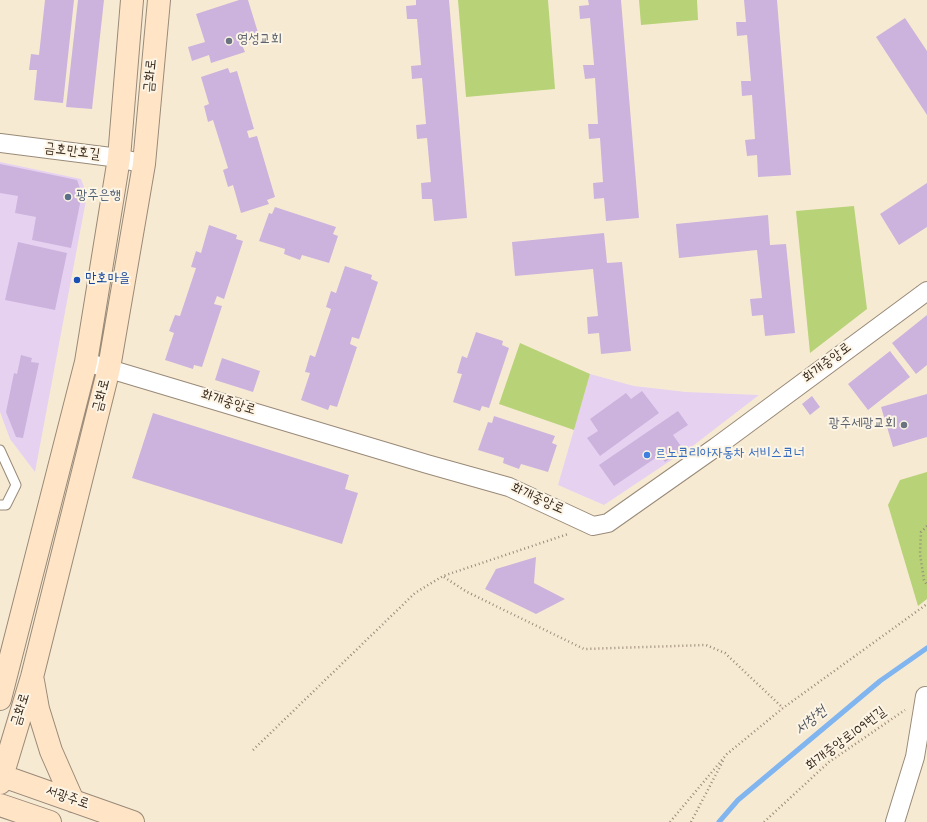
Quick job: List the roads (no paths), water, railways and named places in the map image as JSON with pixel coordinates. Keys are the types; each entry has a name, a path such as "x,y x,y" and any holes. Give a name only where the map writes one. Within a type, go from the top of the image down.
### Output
{"main road":[{"name":"금화로","path":"0,699 86,362 119,158 132,0"},
{"name":"금화로","path":"1,778 32,677 109,368 144,164 159,0"},
{"path":"32,677 38,709 51,751 73,801"},
{"name":"서광주로","path":"1,778 134,822"},
{"name":"서광주로","path":"0,805 50,822"}],"street":[{"name":"금호만호길","path":"0,143 119,158 144,164"},
{"name":"화개중앙로","path":"86,362 509,487 594,526 608,523 704,456 927,291"},
{"path":"895,822 915,757 925,696"}],"lane":[{"path":"0,450 16,485 6,505 0,505"}],"waterway":[{"name":"서창천","path":"719,822 738,800 880,681 927,648"}],"place":[{"name":"영성교회","path":"229,41"},
{"name":"광주은행","path":"68,197"},
{"name":"만호마을","path":"77,280"},
{"name":"광주세광교회","path":"904,425"},
{"name":"르노코리아자동차 서비스코너","path":"647,455"}]}
